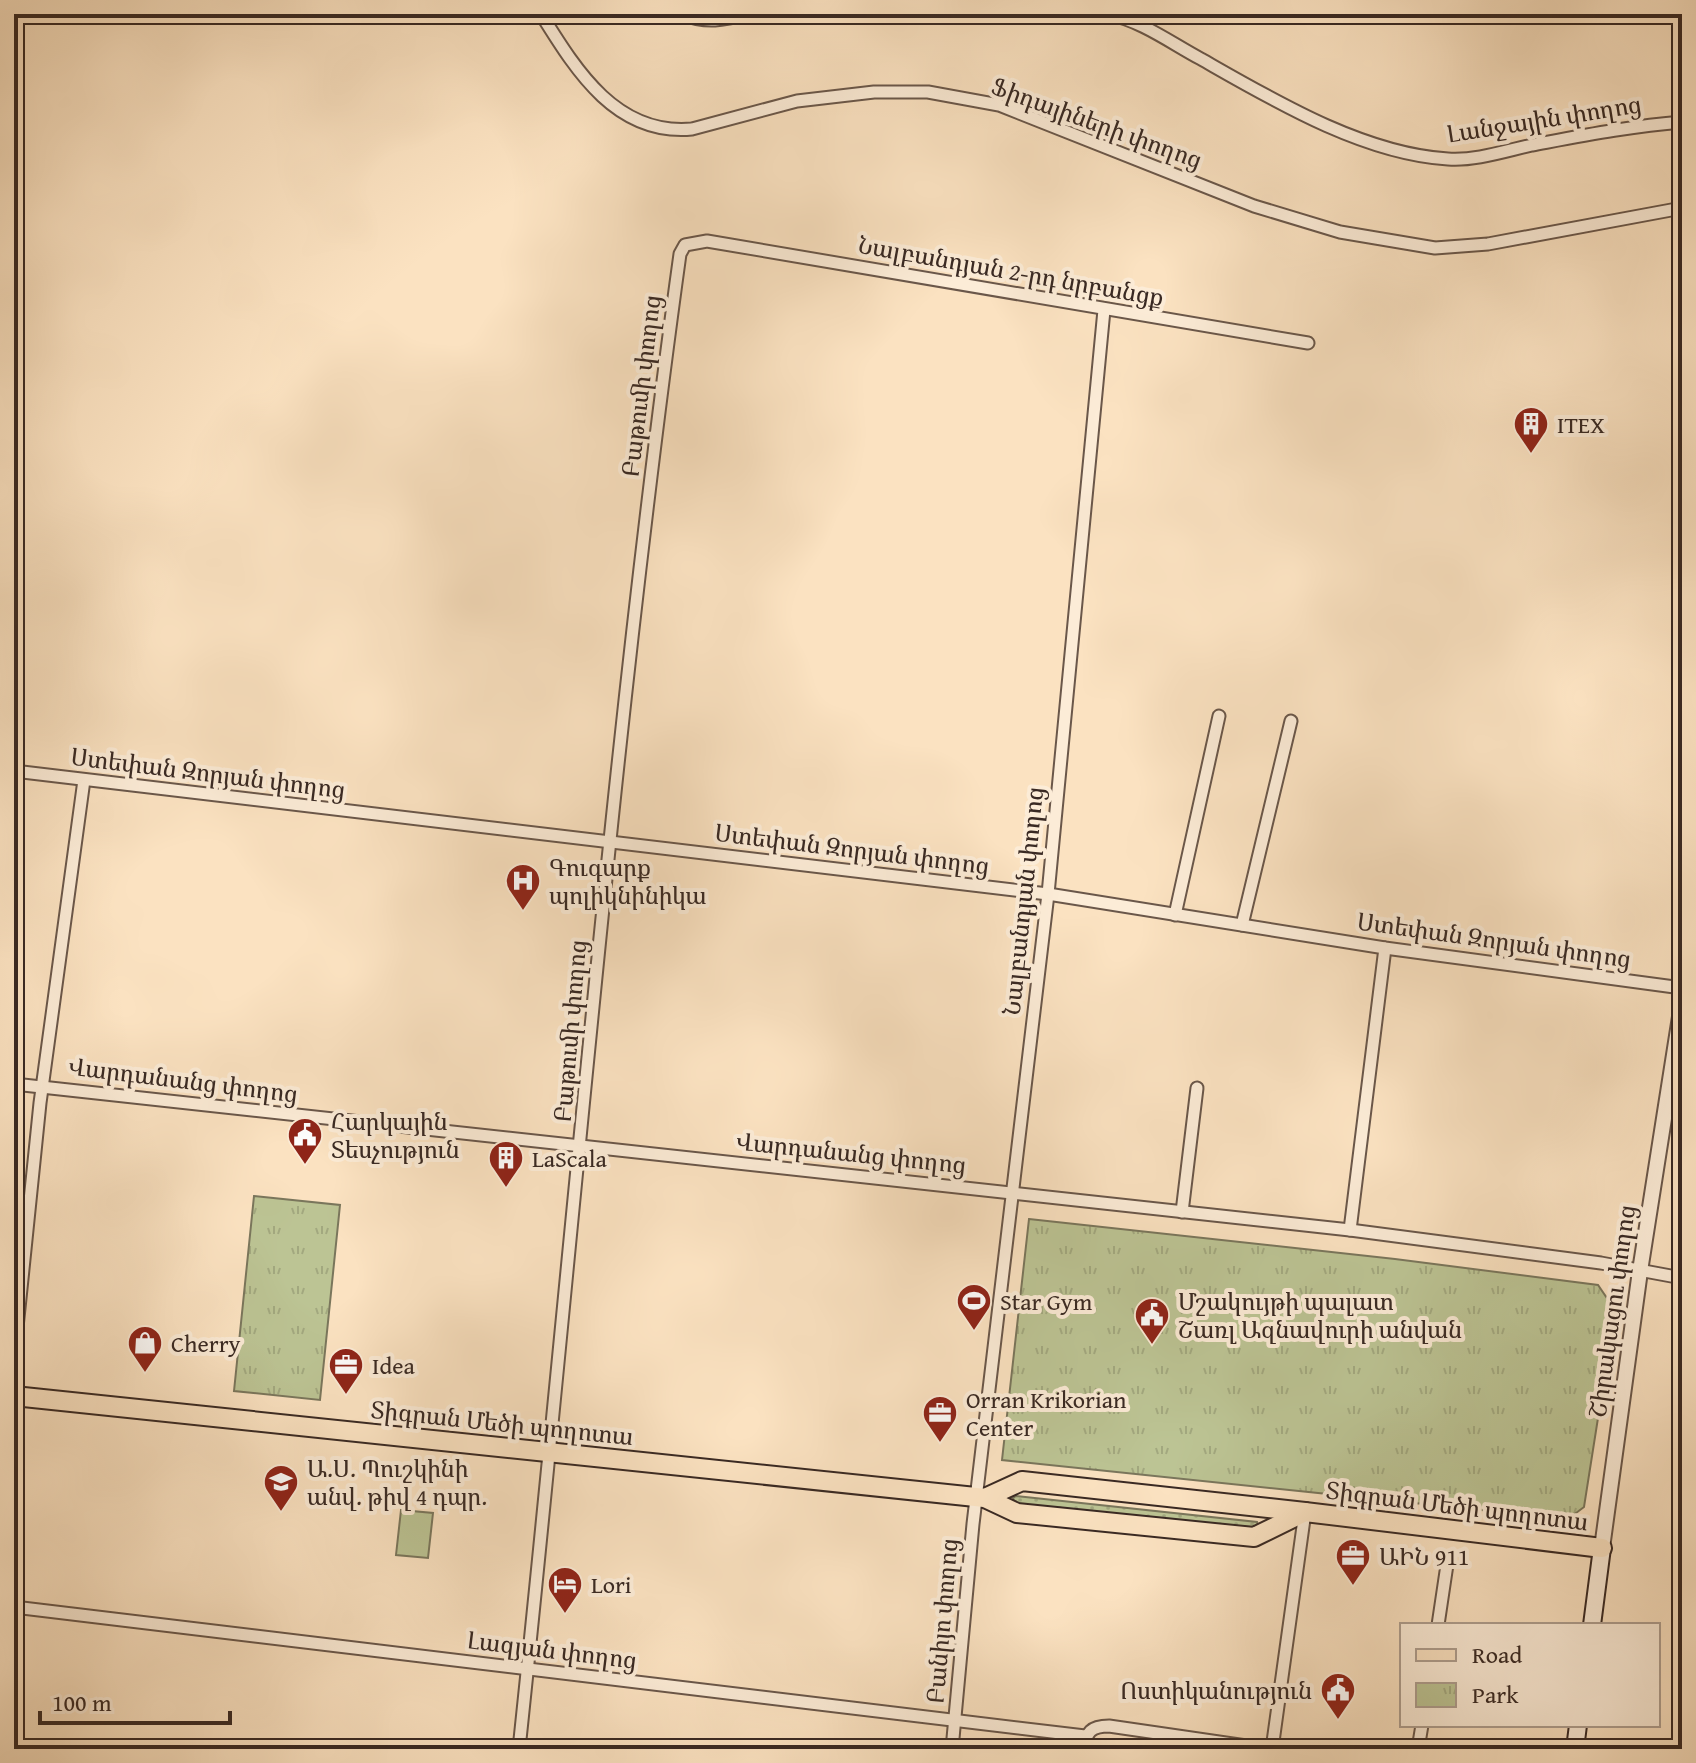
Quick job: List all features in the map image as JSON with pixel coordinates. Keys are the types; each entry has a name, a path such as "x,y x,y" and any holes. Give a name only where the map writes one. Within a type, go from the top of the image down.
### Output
{"main road":[{"name":"Տիգրան Մեծի պողոտա","path":"14,1396 981,1497 1017,1513 1254,1537 1305,1512"},
{"name":"Տիգրան Մեծի պողոտա","path":"981,1497 1022,1481 1602,1548"},
{"name":"Շիրակացու փողոց","path":"1592,1623 1602,1548"},
{"path":"1575,1749 1578,1727"}],"street":[{"name":"Ֆիդայիների փողոց","path":"541,14 584,78 614,108 646,125 692,129 797,101 874,92 928,92 999,105 1254,206 1340,232 1435,248 1488,244 1682,208"},
{"path":"682,14 699,21 717,21 749,14"},
{"name":"Լանջային փողոց","path":"1108,14 1143,26 1271,98 1337,129 1418,155 1468,158 1682,122"},
{"name":"Նալբանդյան 2-րդ նրբանցք","path":"707,241 1308,343"},
{"name":"Բաթումի փողոց","path":"519,1749 655,437 680,254 685,245 707,241"},
{"name":"Նալբանդյան փողոց","path":"981,1497 1012,1193 1048,894 1104,310"},
{"path":"1175,915 1219,716"},
{"path":"1242,925 1291,721"},
{"name":"Ստեփան Զորյան փողոց","path":"14,771 1048,894 1385,948 1682,988"},
{"path":"14,1357 43,1086 84,780"},
{"path":"1350,1230 1385,948"},
{"name":"Շիրակացու փողոց","path":"1602,1548 1640,1271 1682,1004"},
{"name":"Վարդանանց փողոց","path":"14,1084 1350,1230 1601,1263 1682,1278"},
{"path":"1182,1212 1197,1088"},
{"name":"Բանիյո փողոց","path":"952,1749 981,1497"},
{"path":"1269,1749 1305,1512"},
{"path":"1438,1623 1448,1558"},
{"name":"Լազյան փողոց","path":"14,1607 1085,1736 1094,1728 1109,1726 1269,1749"},
{"path":"1418,1749 1422,1727"},
{"path":"1084,1749 1085,1736"}],"green space":[{"path":"254,1196 340,1205 320,1400 234,1391"},
{"path":"1029,1219 1395,1259 1598,1285 1615,1310 1584,1507 1568,1519 1002,1460"},
{"path":"1013,1498 1257,1522 1258,1526 1015,1504"},
{"path":"401,1510 433,1513 428,1558 396,1555"}],"place":[{"name":"ITEX","path":"1531,455"},
{"name":"Գուգարք պոլիկնինիկա","path":"523,912"},
{"name":"Հարկային Տեսչություն","path":"305,1166"},
{"name":"LaScala","path":"506,1189"},
{"name":"Star Gym","path":"974,1332"},
{"name":"Մշակույթի պալատ Շառլ Ազնավուրի անվան","path":"1152,1346"},
{"name":"Cherry","path":"145,1374"},
{"name":"Idea","path":"346,1396"},
{"name":"Orran Krikorian Center","path":"940,1444"},
{"name":"Ա.Ս. Պուշկինի անվ. թիվ 4 դպր.","path":"281,1513"},
{"name":"ԱԻՆ 911","path":"1353,1587"},
{"name":"Lori","path":"565,1615"},
{"name":"Ոստիկանություն","path":"1338,1721"}]}
